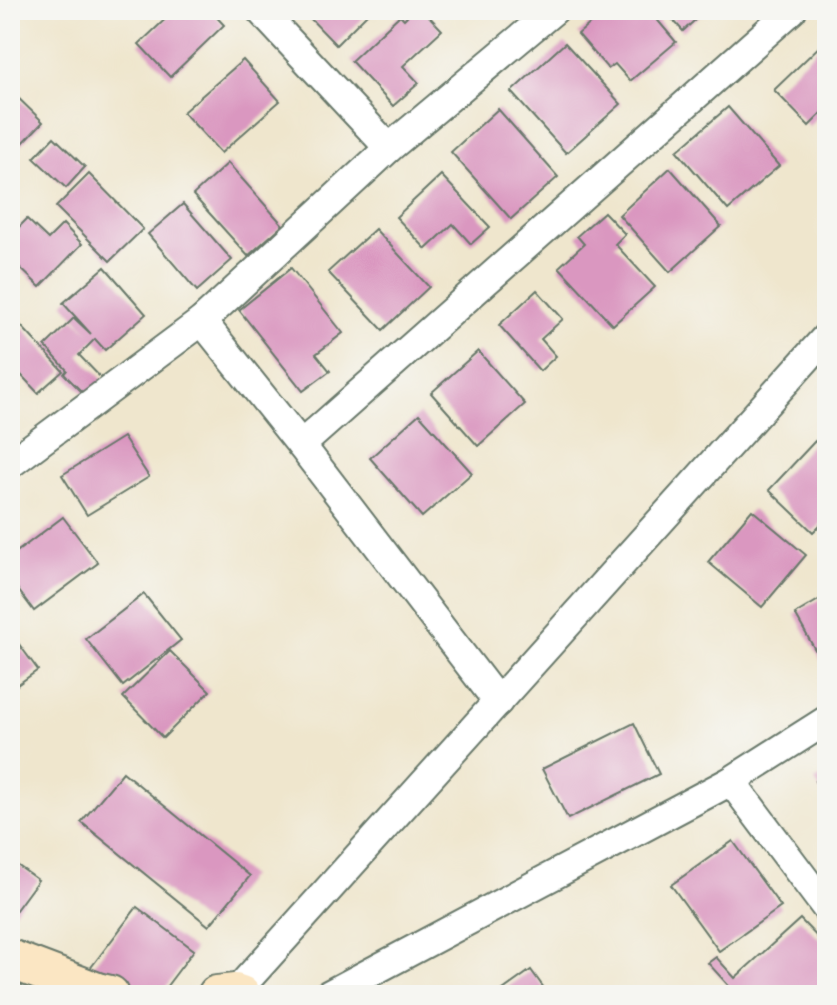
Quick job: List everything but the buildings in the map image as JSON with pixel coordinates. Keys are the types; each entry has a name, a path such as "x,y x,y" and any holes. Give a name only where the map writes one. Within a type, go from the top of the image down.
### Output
{"main road":[{"path":"10,959 110,995"}],"street":[{"path":"260,10 389,148"},
{"path":"10,464 202,321 389,148 554,10"},
{"path":"301,445 792,10"},
{"path":"202,321 498,702"},
{"path":"231,994 827,336"},
{"path":"328,995 731,781 827,720"},
{"path":"731,781 827,909"}]}
